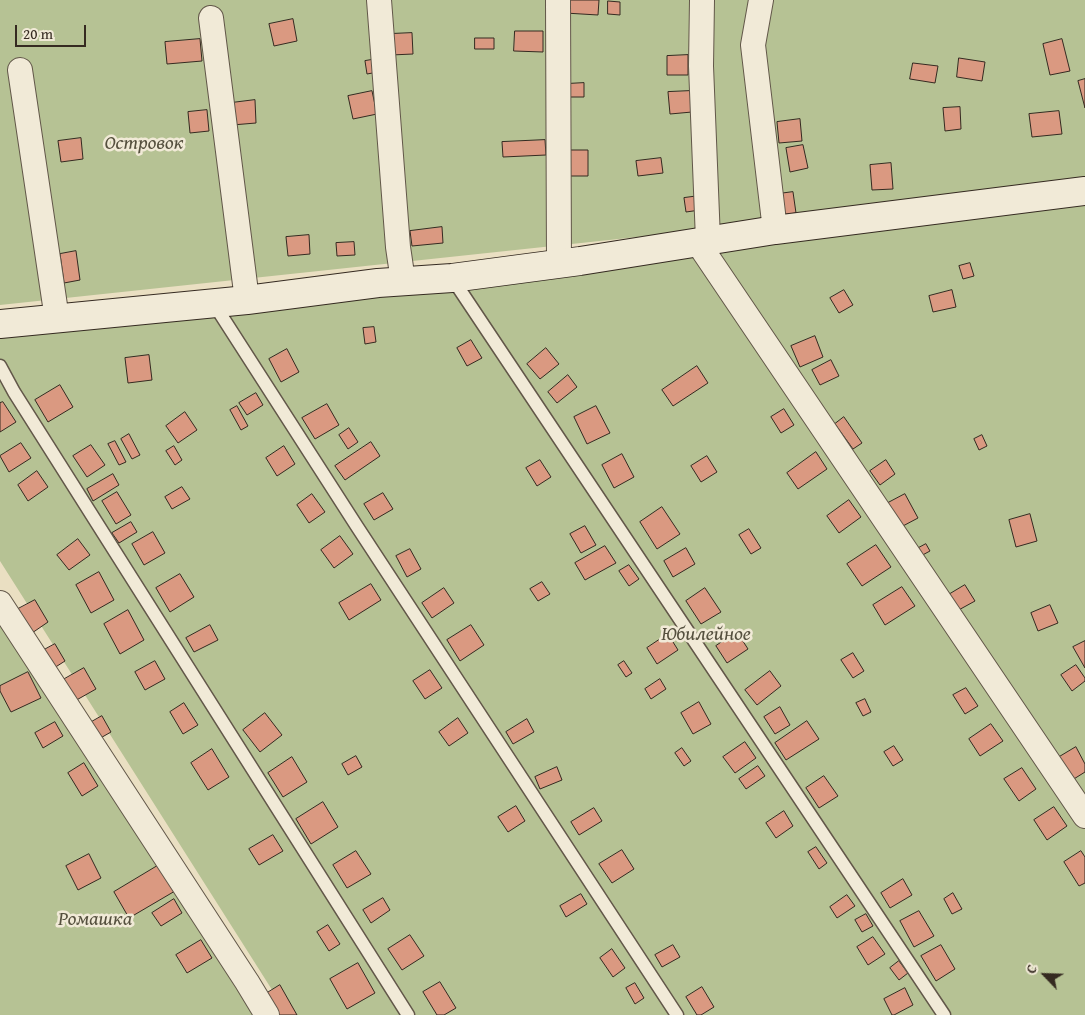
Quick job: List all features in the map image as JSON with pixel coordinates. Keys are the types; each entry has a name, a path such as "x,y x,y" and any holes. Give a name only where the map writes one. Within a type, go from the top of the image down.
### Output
{"street":[{"path":"379,0 398,247 403,281"},
{"path":"558,0 559,264"},
{"path":"702,0 703,241 1085,816"},
{"path":"760,0 753,45 776,230"},
{"path":"211,18 247,300"},
{"path":"20,70 58,319"},
{"path":"0,324 214,304 403,281 452,278 559,264 776,230 1085,192"},
{"path":"0,603 267,1015"}],"lane":[{"path":"452,278 944,1015"},
{"path":"214,304 356,525 677,1015"},
{"path":"0,366 40,434 408,1015"}],"green space":[{"name":"Островок","path":"0,0 1085,0 1085,178 759,224 0,305"},
{"name":"Юбилейное","path":"1085,201 1085,1015 288,1015 0,561 0,330"},
{"name":"Ромашка","path":"0,590 268,1015 0,1015"}],"building":[{"path":"566,0 599,0 598,15 565,13"},
{"path":"608,1 620,2 620,15 608,14"},
{"path":"293,19 297,41 274,46 269,24"},
{"path":"515,31 543,31 543,52 514,51"},
{"path":"412,33 413,54 391,55 390,34"},
{"path":"475,38 494,38 494,49 475,49"},
{"path":"200,39 202,61 167,64 165,42"},
{"path":"1062,39 1070,71 1050,75 1043,44"},
{"path":"688,55 688,75 667,75 667,56"},
{"path":"959,58 985,62 982,81 957,77"},
{"path":"377,59 378,72 367,74 365,61"},
{"path":"913,63 938,66 935,83 910,79"},
{"path":"1085,79 1085,108 1078,81"},
{"path":"584,83 584,97 566,97 566,84"},
{"path":"372,91 377,114 353,119 348,96"},
{"path":"690,91 692,112 670,114 668,92"},
{"path":"255,100 256,123 232,125 231,103"},
{"path":"960,107 961,129 945,131 943,108"},
{"path":"207,110 209,131 190,133 188,112"},
{"path":"1059,111 1062,134 1032,137 1029,114"},
{"path":"800,119 802,141 779,143 777,122"},
{"path":"81,138 83,159 61,162 58,141"},
{"path":"545,140 546,155 503,157 502,142"},
{"path":"803,145 808,168 790,172 786,148"},
{"path":"565,150 588,150 588,176 564,176"},
{"path":"661,158 663,173 638,176 636,161"},
{"path":"891,163 893,189 872,190 870,165"},
{"path":"793,192 796,213 781,215 778,194"},
{"path":"699,196 700,210 686,212 684,198"},
{"path":"442,227 443,243 412,246 410,231"},
{"path":"309,235 310,254 288,256 286,237"},
{"path":"354,242 355,255 337,256 336,243"},
{"path":"76,251 80,280 64,283 60,254"},
{"path":"970,263 974,276 963,279 959,266"},
{"path":"844,290 853,305 839,313 830,298"},
{"path":"952,290 956,307 933,312 929,296"},
{"path":"374,327 376,342 365,344 363,328"},
{"path":"815,336 823,357 800,367 791,346"},
{"path":"471,340 482,358 467,366 457,348"},
{"path":"546,348 559,364 540,379 527,364"},
{"path":"287,349 299,372 281,382 269,359"},
{"path":"149,355 152,380 128,383 125,358"},
{"path":"831,360 839,376 820,385 812,370"},
{"path":"697,366 708,383 673,406 662,390"},
{"path":"568,375 577,387 557,403 548,392"},
{"path":"60,385 73,407 48,422 35,400"},
{"path":"256,393 263,405 247,415 239,403"},
{"path":"3,402 16,422 0,432 0,403"},
{"path":"327,404 339,425 315,439 302,418"},
{"path":"237,406 248,426 241,430 230,410"},
{"path":"596,406 610,433 587,444 574,417"},
{"path":"784,409 794,425 781,433 771,417"},
{"path":"185,412 197,430 178,443 166,426"},
{"path":"844,417 862,443 853,449 835,424"},
{"path":"349,428 358,442 348,449 339,435"},
{"path":"129,434 140,455 132,459 121,439"},
{"path":"982,435 987,446 979,450 974,439"},
{"path":"115,441 126,462 119,465 108,444"},
{"path":"371,442 380,456 345,480 335,466"},
{"path":"21,443 31,458 9,472 0,456"},
{"path":"91,445 105,465 87,477 73,456"},
{"path":"174,446 182,460 175,465 166,451"},
{"path":"284,446 295,464 277,476 266,458"},
{"path":"816,452 827,469 798,489 787,473"},
{"path":"622,454 634,477 614,488 602,465"},
{"path":"707,456 717,472 701,482 691,466"},
{"path":"540,460 551,477 537,486 526,468"},
{"path":"886,460 895,474 880,485 870,471"},
{"path":"37,471 48,487 28,501 18,485"},
{"path":"113,474 119,485 93,501 87,489"},
{"path":"182,487 190,499 172,509 165,497"},
{"path":"117,492 131,515 116,524 102,501"},
{"path":"383,493 393,509 374,520 364,504"},
{"path":"312,494 325,512 309,523 297,505"},
{"path":"905,494 918,518 901,527 888,503"},
{"path":"849,500 861,517 839,533 827,516"},
{"path":"662,507 680,534 657,549 640,522"},
{"path":"1030,514 1037,541 1016,547 1009,520"},
{"path":"131,522 137,532 119,543 112,533"},
{"path":"585,526 596,545 581,553 570,534"},
{"path":"749,529 761,548 751,554 739,535"},
{"path":"153,532 165,553 144,565 132,544"},
{"path":"340,536 353,554 334,568 321,550"},
{"path":"78,539 90,555 69,570 57,555"},
{"path":"926,544 930,551 917,558 913,551"},
{"path":"876,545 891,567 862,586 847,564"},
{"path":"605,546 616,563 585,580 575,563"},
{"path":"686,548 695,564 673,577 664,561"},
{"path":"410,549 421,569 407,577 396,556"},
{"path":"629,565 639,579 629,586 619,571"},
{"path":"99,572 114,600 91,613 76,585"},
{"path":"180,574 194,597 170,612 156,588"},
{"path":"542,582 550,594 538,601 530,589"},
{"path":"371,584 381,600 349,620 339,603"},
{"path":"965,585 975,601 955,612 945,597"},
{"path":"902,587 915,606 885,625 873,605"},
{"path":"444,588 454,603 432,618 422,603"},
{"path":"705,588 721,612 701,624 686,601"},
{"path":"35,600 48,622 32,633 18,609"},
{"path":"1050,605 1058,623 1038,631 1031,613"},
{"path":"128,610 144,640 120,654 104,624"},
{"path":"210,625 218,640 194,652 186,638"},
{"path":"471,625 484,645 460,661 447,640"},
{"path":"737,632 748,649 727,663 716,646"},
{"path":"668,634 678,650 657,664 647,648"},
{"path":"1085,641 1085,668 1073,647"},
{"path":"55,644 65,661 54,668 44,650"},
{"path":"853,653 864,671 853,678 841,660"},
{"path":"155,661 165,679 145,690 135,672"},
{"path":"624,661 632,673 626,677 618,665"},
{"path":"1076,665 1085,681 1072,691 1061,675"},
{"path":"84,668 96,689 73,702 61,681"},
{"path":"430,670 442,688 425,699 413,681"},
{"path":"770,671 781,686 757,705 745,690"},
{"path":"28,672 41,698 11,712 0,691 0,686"},
{"path":"660,679 666,689 651,699 645,689"},
{"path":"966,688 978,706 965,714 953,695"},
{"path":"865,699 871,712 863,716 856,703"},
{"path":"699,702 711,724 693,734 681,713"},
{"path":"184,703 198,725 183,734 170,712"},
{"path":"780,707 790,725 775,734 764,717"},
{"path":"265,713 282,735 260,752 243,730"},
{"path":"102,716 111,732 97,740 88,724"},
{"path":"458,718 468,733 449,746 439,732"},
{"path":"527,719 534,732 513,744 506,732"},
{"path":"807,721 819,739 786,760 775,743"},
{"path":"55,722 63,736 43,748 35,733"},
{"path":"991,724 1003,741 980,756 969,739"},
{"path":"745,742 756,758 735,773 723,757"},
{"path":"894,746 903,760 893,766 884,752"},
{"path":"1076,747 1085,764 1085,772 1069,782 1056,759"},
{"path":"682,748 691,761 684,766 675,753"},
{"path":"212,749 229,777 208,790 191,763"},
{"path":"356,756 362,767 348,775 342,764"},
{"path":"292,757 307,782 283,797 268,773"},
{"path":"84,763 98,786 82,796 68,773"},
{"path":"758,766 765,776 746,789 739,779"},
{"path":"557,767 562,780 540,789 535,777"},
{"path":"1022,768 1036,789 1019,801 1004,779"},
{"path":"824,776 838,796 819,808 806,788"},
{"path":"323,802 338,827 311,844 296,819"},
{"path":"516,806 525,821 508,832 498,817"},
{"path":"1054,807 1067,826 1047,840 1034,820"},
{"path":"594,808 602,821 579,835 571,822"},
{"path":"784,811 793,826 776,838 766,823"},
{"path":"273,835 283,851 259,865 249,849"},
{"path":"816,847 827,863 819,869 808,852"},
{"path":"622,850 634,869 612,883 599,864"},
{"path":"356,851 371,874 347,888 333,865"},
{"path":"1081,851 1085,857 1085,883 1079,886 1064,862"},
{"path":"89,854 101,878 78,890 66,866"},
{"path":"159,865 175,891 129,918 114,892"},
{"path":"903,879 912,895 890,908 881,893"},
{"path":"953,893 962,909 952,914 944,899"},
{"path":"581,894 587,904 566,917 560,906"},
{"path":"847,895 855,906 837,918 830,907"},
{"path":"383,898 390,910 371,923 363,910"},
{"path":"174,899 182,913 161,926 152,913"},
{"path":"919,911 934,936 914,947 900,921"},
{"path":"866,914 873,926 862,932 855,920"},
{"path":"328,925 340,944 329,951 317,932"},
{"path":"410,935 424,956 402,970 388,949"},
{"path":"873,937 885,954 868,965 857,947"},
{"path":"201,940 212,958 187,973 176,955"},
{"path":"673,945 680,957 662,967 655,955"},
{"path":"941,945 955,969 936,981 921,956"},
{"path":"612,949 625,968 613,977 600,958"},
{"path":"899,961 908,973 899,980 890,968"},
{"path":"358,963 375,993 347,1009 330,979"},
{"path":"440,982 456,1008 444,1015 437,1015 423,992"},
{"path":"635,983 644,998 635,1004 626,988"},
{"path":"280,985 297,1015 275,1015 264,995"},
{"path":"702,987 714,1007 701,1015 697,1015 686,997"},
{"path":"905,988 913,1005 892,1015 884,999"}]}
